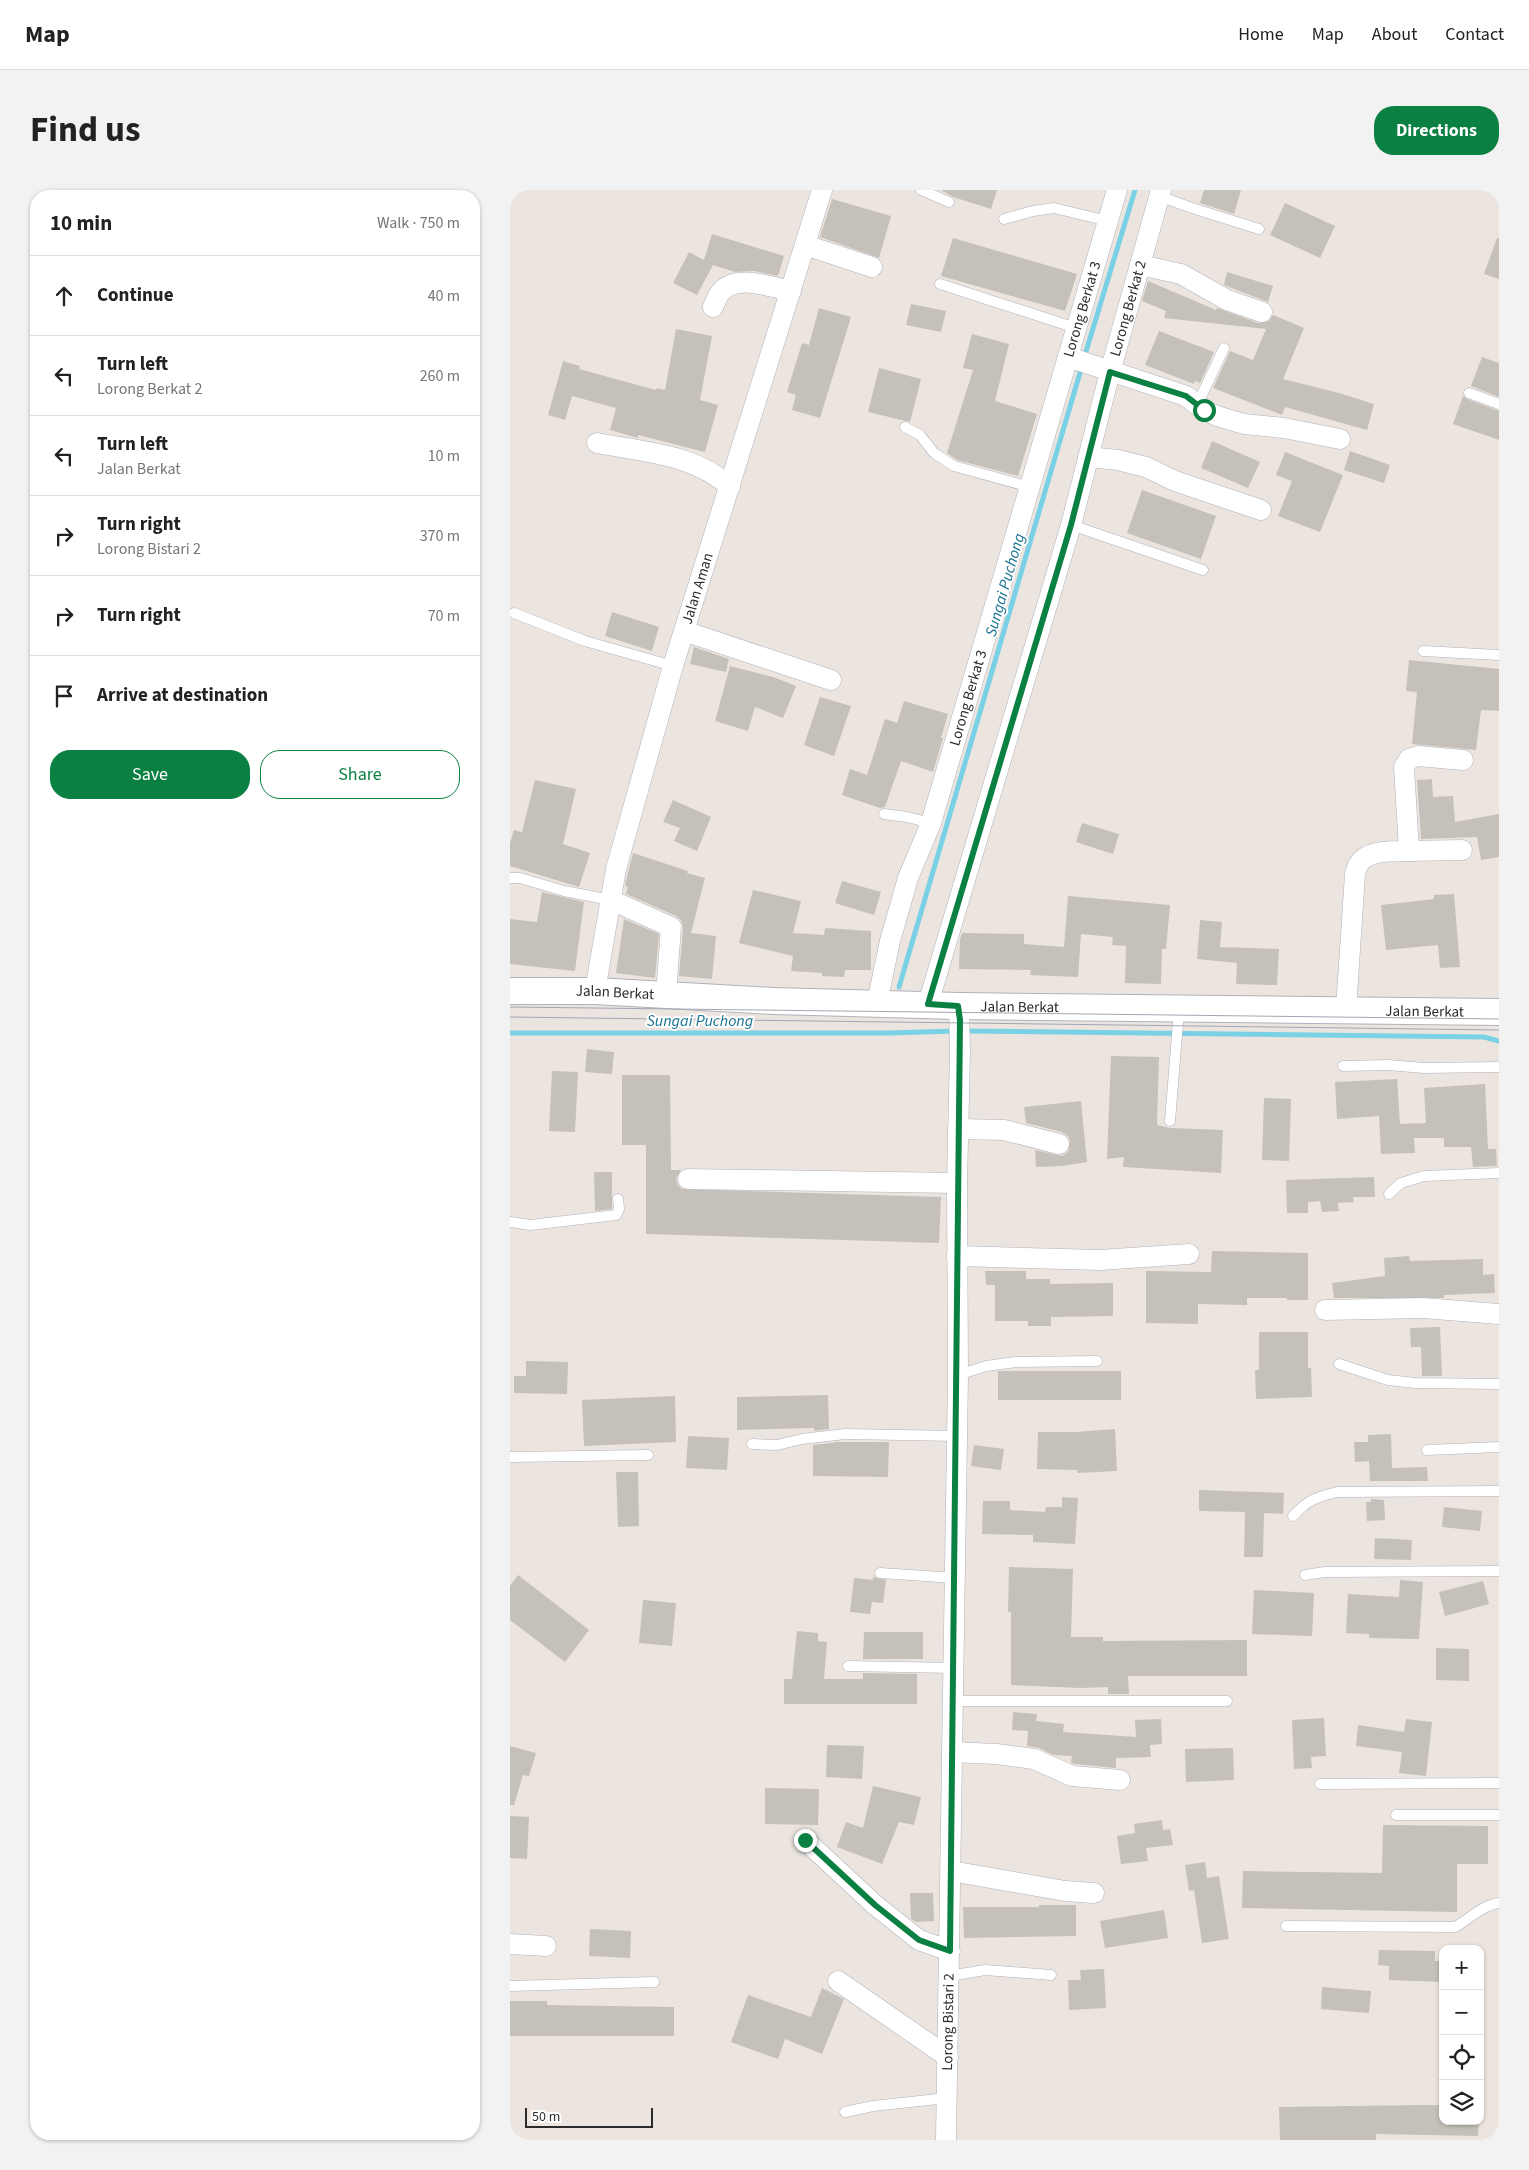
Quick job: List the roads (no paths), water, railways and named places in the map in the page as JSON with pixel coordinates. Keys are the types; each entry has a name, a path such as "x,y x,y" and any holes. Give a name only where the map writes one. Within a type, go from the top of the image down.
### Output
{"street":[{"name":"Jalan Aman","path":"595,991 616,869 673,666 822,190"},
{"name":"Lorong Berkat 3","path":"877,1002 890,941 908,878 931,823 1030,487 1071,358 1076,328 1117,190"},
{"name":"Lorong Berkat 2","path":"928,1004 1071,525 1088,457 1105,370 1140,264 1160,193"},
{"path":"805,245 872,267"},
{"path":"1140,264 1181,274 1227,300 1262,312"},
{"path":"713,307 720,292 732,283 748,282 791,290"},
{"path":"1071,358 1186,396 1198,403 1204,410 1217,416 1244,424 1284,428 1340,439"},
{"path":"597,443 689,460 719,476 730,487"},
{"path":"1088,457 1118,460 1146,467 1175,480 1261,510"},
{"path":"684,631 831,680"},
{"path":"1409,851 1404,767 1409,759 1418,756 1463,760"},
{"path":"1346,1010 1355,874 1361,860 1370,855 1409,851 1462,850"},
{"path":"611,900 670,927 666,995"},
{"name":"Jalan Berkat","path":"510,991 595,991 774,1000 928,1004 959,1013 1178,1016 1346,1010 1499,1012"},
{"name":"Lorong Bistari 2","path":"946,2140 958,1375 957,1183 959,1013"},
{"path":"958,1129 1004,1130 1059,1144"},
{"path":"688,1179 957,1183"},
{"path":"957,1256 1100,1260 1189,1254"},
{"path":"1325,1310 1423,1308 1499,1314"},
{"path":"952,1752 996,1754 1034,1759 1072,1776 1120,1780"},
{"path":"805,1840 875,1905 919,1940 950,1951"},
{"path":"951,1871 1066,1891 1094,1893"},
{"path":"510,1944 546,1946"},
{"path":"838,1982 948,2057"}],"lane":[{"path":"921,190 949,202"},
{"path":"1160,193 1192,208 1260,228"},
{"path":"1004,219 1033,211 1054,208 1108,221"},
{"path":"940,284 1076,328"},
{"path":"1198,403 1224,348"},
{"path":"1469,393 1499,404"},
{"path":"905,427 920,435 934,453 954,466 1030,487"},
{"path":"1071,525 1203,570"},
{"path":"514,613 585,641 673,666"},
{"path":"1423,651 1499,655"},
{"path":"884,814 931,823"},
{"path":"510,878 520,878 564,891 611,900"},
{"path":"1170,1121 1178,1016"},
{"path":"1343,1066 1499,1067"},
{"path":"1389,1194 1400,1183 1424,1176 1499,1173"},
{"path":"510,1222 530,1225 616,1215 619,1209 618,1198"},
{"path":"958,1375 986,1366 1016,1362 1097,1361"},
{"path":"1339,1364 1388,1380 1499,1384"},
{"path":"752,1444 777,1445 802,1439 845,1434 956,1436"},
{"path":"1427,1450 1499,1447"},
{"path":"510,1457 648,1455"},
{"path":"1293,1516 1304,1504 1314,1498 1337,1492 1499,1490"},
{"path":"1304,1575 1325,1572 1499,1571"},
{"path":"880,1573 955,1578"},
{"path":"848,1666 954,1668"},
{"path":"953,1701 1227,1701"},
{"path":"1320,1784 1499,1783"},
{"path":"1396,1815 1499,1815"},
{"path":"1286,1926 1455,1927 1489,1904 1499,1903"},
{"path":"949,1976 985,1970 1051,1975"},
{"path":"510,1986 654,1982"},
{"path":"845,2112 873,2106 947,2098"}],"waterway":[{"name":"Sungai Puchong","path":"1084,358 1135,190"},
{"name":"Sungai Puchong","path":"899,987 1082,366"},
{"name":"Sungai Puchong","path":"510,1033 889,1033 956,1031"},
{"path":"965,1031 1484,1037 1499,1041"}],"tram line":[{"path":"510,1007 1499,1019"},
{"path":"510,1017 1499,1030"}]}
